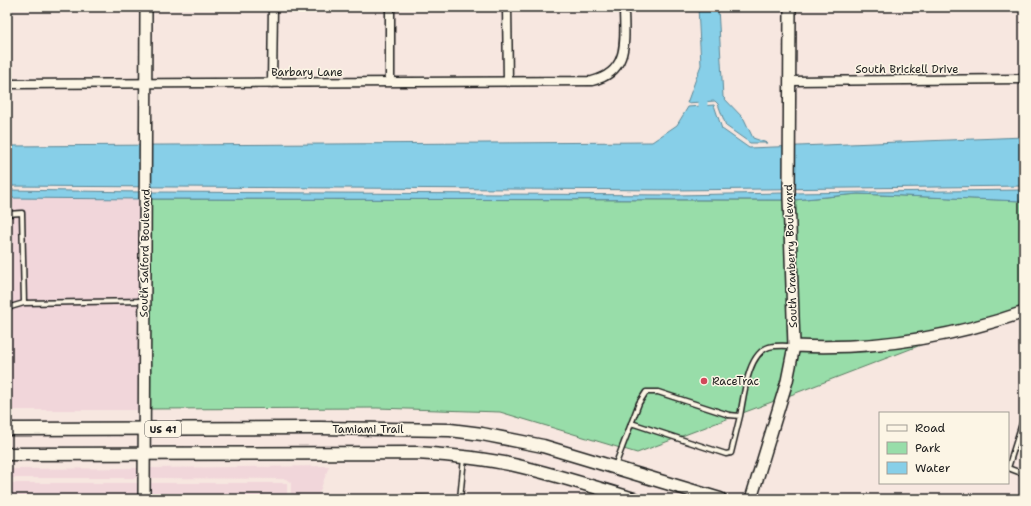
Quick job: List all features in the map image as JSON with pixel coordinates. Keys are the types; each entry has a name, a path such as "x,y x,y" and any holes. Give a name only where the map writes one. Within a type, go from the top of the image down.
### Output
{"main road":[{"name":"Tamiami Trail","path":"7,429 450,430 482,434 543,446 720,499"},
{"path":"7,454 417,453 464,457 513,464 634,499"}],"street":[{"name":"South Salford Boulevard","path":"144,499 147,83 146,7"},
{"path":"272,83 273,7"},
{"path":"390,7 390,82"},
{"path":"507,7 508,82"},
{"name":"Barbary Lane","path":"7,84 592,81 606,76 618,64 623,54 624,7"},
{"name":"South Cranberry Boulevard","path":"751,499 787,381 794,346 789,196 790,7"},
{"name":"South Brickell Drive","path":"790,81 1024,79"},
{"path":"794,346 851,347 894,343 939,336 994,322 1024,312"}],"lane":[{"path":"7,214 22,213 24,303"},
{"path":"7,308 24,303 145,301"},
{"path":"631,423 726,454 731,453 752,362 758,353 768,347 794,346"},
{"path":"615,467 639,403 646,392 658,392 729,415 740,416"},
{"path":"1009,465 1024,417"},
{"path":"403,498 460,499 464,457"},
{"path":"1009,468 1024,474"}],"shaded area":[{"path":"7,198 141,199 139,410 7,410"},
{"path":"329,466 317,499 291,499 291,483 286,479 149,478 148,468"},
{"path":"139,468 140,478 7,478 7,469"},
{"path":"7,483 287,483 287,499 7,499"}],"green space":[{"path":"858,194 1024,201 1024,306 968,324 913,335 828,342 798,342 794,200"},
{"path":"151,199 785,200 789,346 783,380 777,400 637,453 500,412 377,408 148,409"},
{"path":"926,343 788,396 798,351 830,352 862,350"}],"water":[{"path":"698,7 718,7 723,97 744,119 753,138 767,143 750,143 726,126 718,104 715,101 687,103 701,65"},
{"path":"714,105 722,129 749,148 1024,137 1024,186 676,190 7,186 7,146 652,142 677,125 688,107"},
{"path":"7,190 141,192 141,199 7,198"},
{"path":"1024,190 1024,201 858,194 794,200 794,193"},
{"path":"151,192 676,195 784,193 785,200 151,199"}],"waterway":[{"path":"703,89 703,106"}],"place":[{"name":"RaceTrac","path":"704,381"}]}
